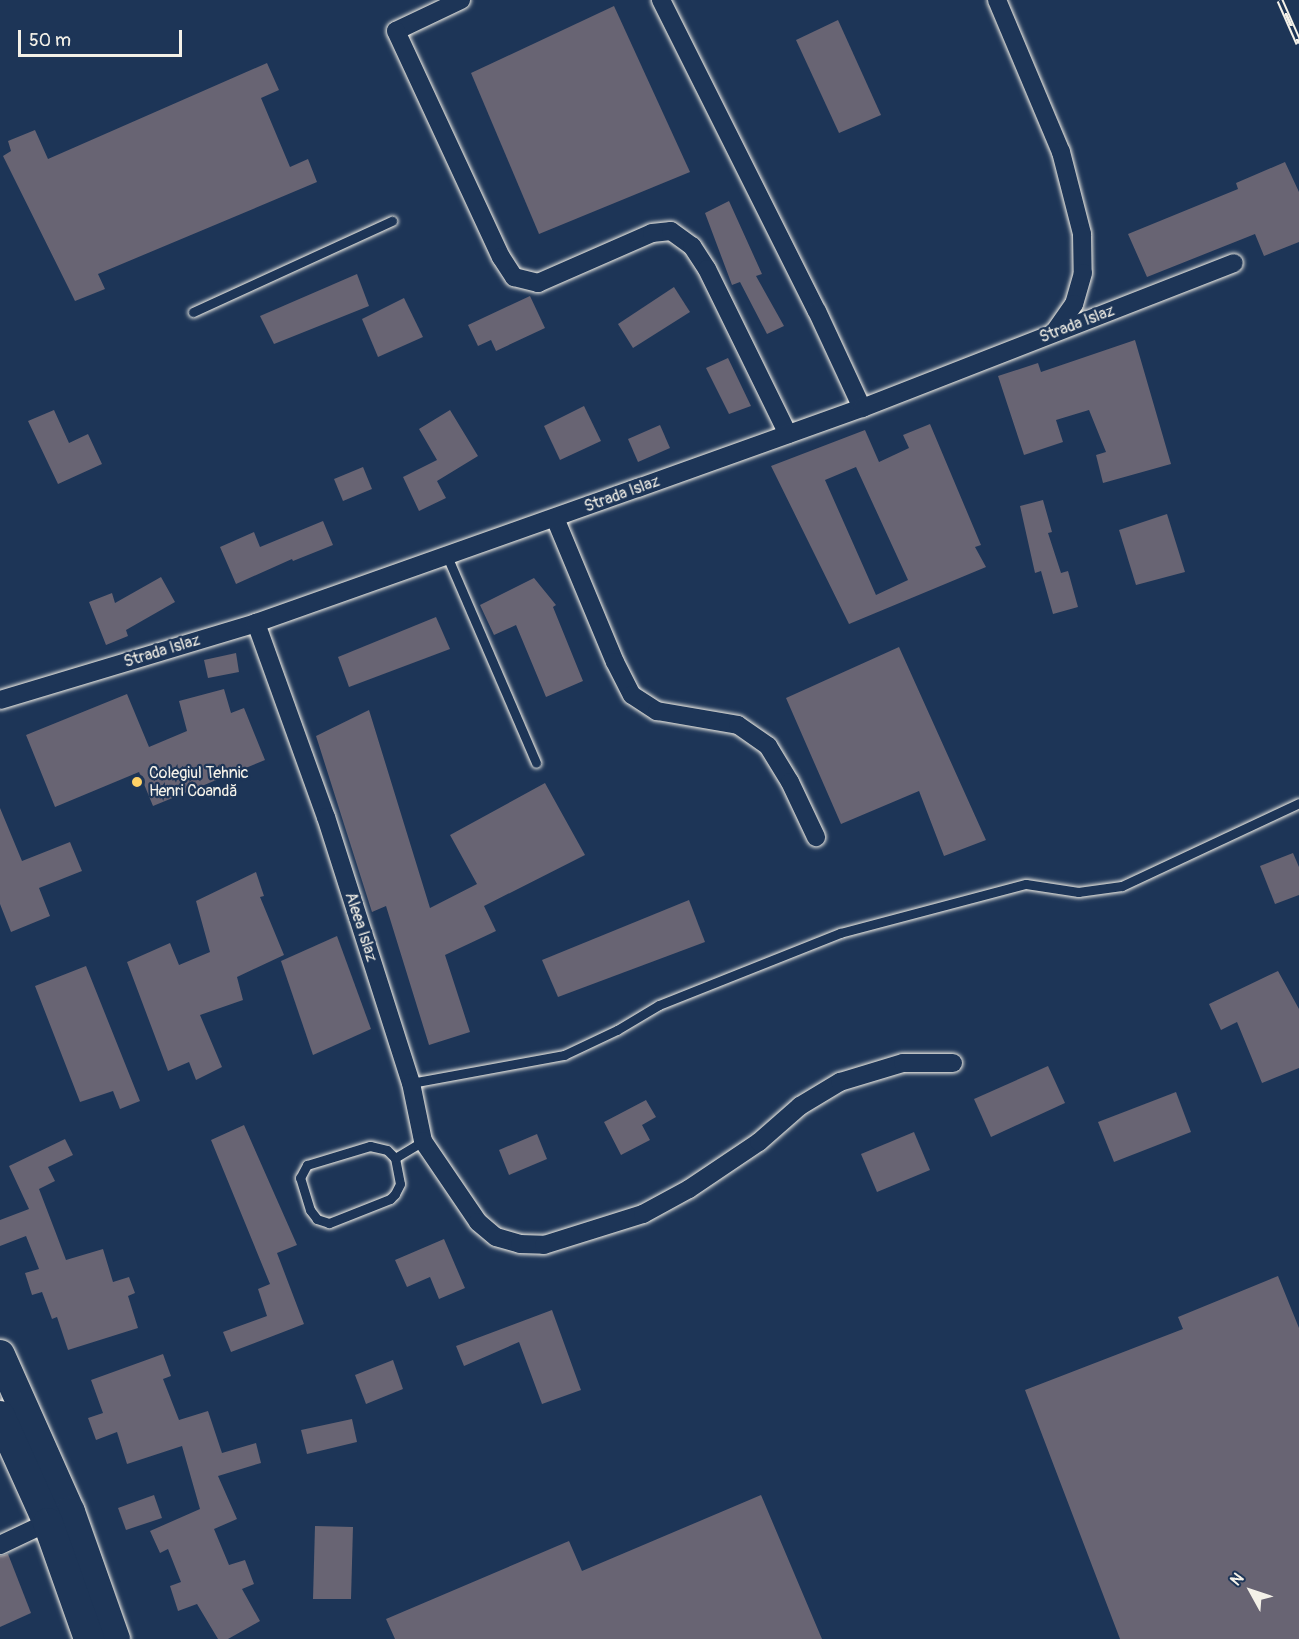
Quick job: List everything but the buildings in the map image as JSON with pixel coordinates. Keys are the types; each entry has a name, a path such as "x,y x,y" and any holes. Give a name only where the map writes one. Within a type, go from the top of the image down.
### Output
{"main road":[{"path":"0,1355 59,1517 115,1639"},
{"path":"0,1416 59,1517 89,1639"}],"street":[{"path":"461,0 396,31 501,257 514,277 538,283 652,233 671,231 692,246 707,269 788,434"},
{"path":"661,0 690,63 818,311 862,408"},
{"path":"997,0 1061,152 1082,234 1083,273 1074,303 1054,333"},
{"name":"Strada Islaz","path":"0,700 256,623 555,518 862,408 1234,263"},
{"path":"555,518 615,662 632,694 657,711 738,725 768,746 790,782 816,837"},
{"name":"Aleea Islaz","path":"256,623 326,817 411,1083 423,1141 478,1222 496,1237 520,1244 544,1245 599,1230 643,1214 690,1189 759,1142 800,1106 840,1082 903,1063 953,1063"},
{"path":"0,1545 59,1517"}],"lane":[{"path":"193,312 392,221"},
{"path":"447,556 536,763"},
{"path":"411,1083 564,1055 617,1030 659,1005 840,933 1026,884 1078,892 1122,886 1299,803"},
{"path":"395,1158 423,1141"},
{"path":"370,1146 387,1150 395,1158 400,1184 390,1199 329,1223 316,1219 310,1210 300,1178 307,1166 370,1146"}],"railway":[{"path":"1280,0 1299,43"}],"place":[{"name":"Colegiul Tehnic Henri Coandă","path":"137,782"}]}
